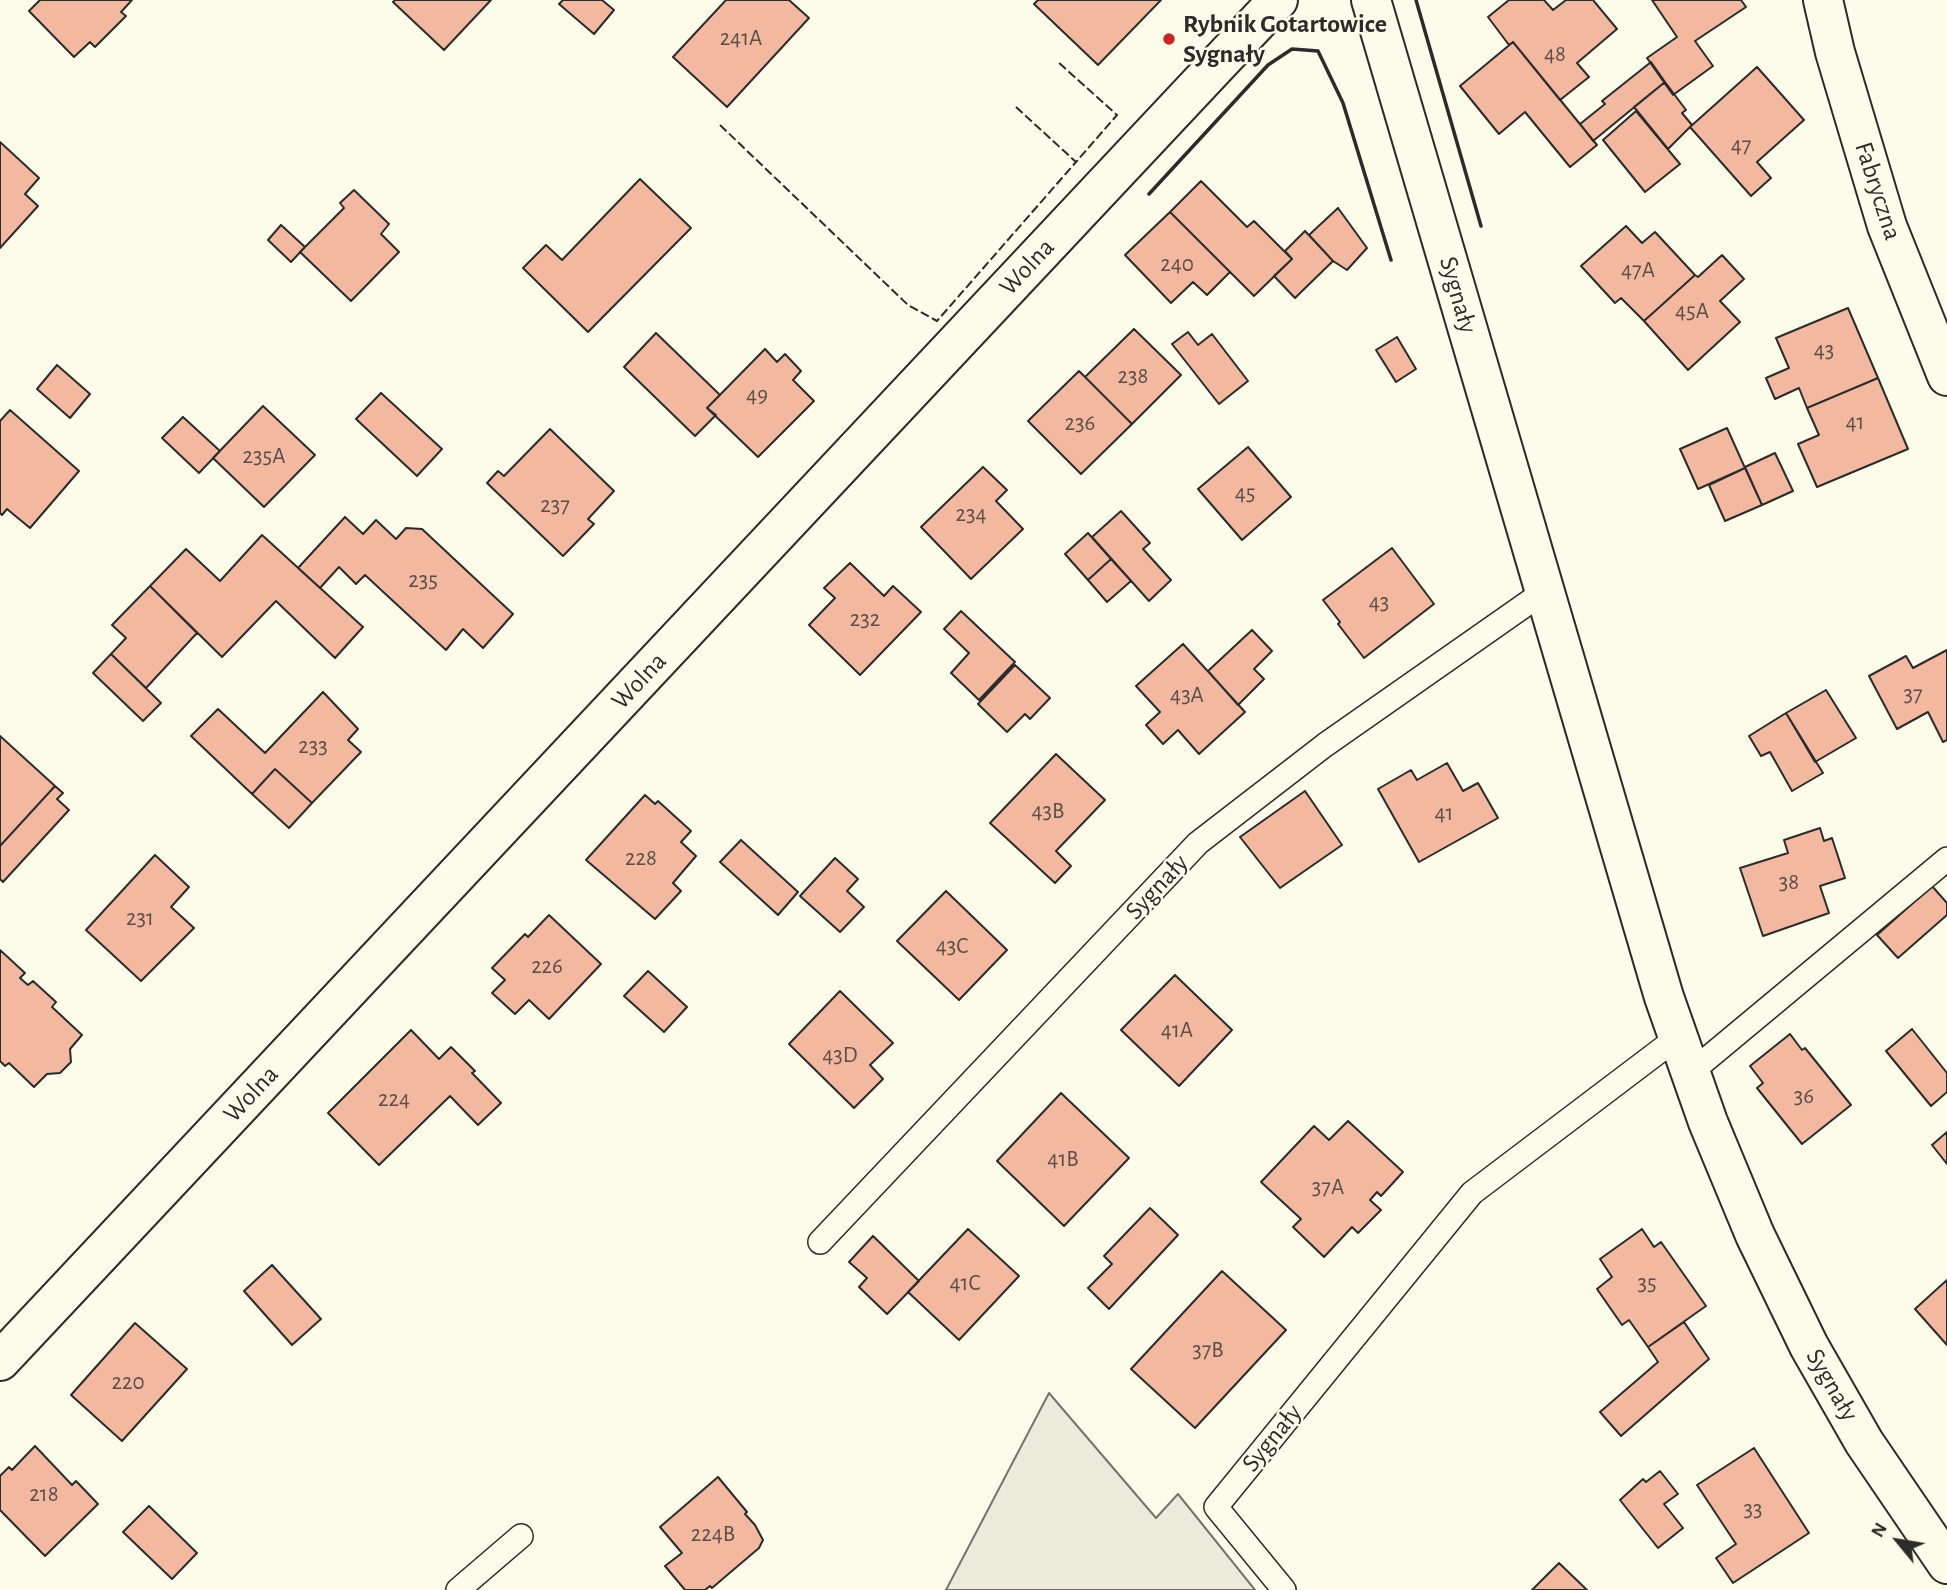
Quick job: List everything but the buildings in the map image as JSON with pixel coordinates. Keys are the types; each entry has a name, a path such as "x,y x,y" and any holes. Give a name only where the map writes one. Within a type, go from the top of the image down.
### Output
{"street":[{"name":"Wolna","path":"0,1361 1278,0"},
{"name":"Sygnały","path":"1371,0 1690,1073 1750,1224 1809,1346 1864,1442 1947,1564"},
{"name":"Fabryczna","path":"1822,0 1887,226 1947,376"}],"lane":[{"name":"Sygnały","path":"820,1242 1198,843 1325,745 1545,591"},
{"path":"1690,1073 1947,859"},
{"name":"Sygnały","path":"1284,1590 1216,1507 1472,1193 1678,1037"},
{"path":"458,1590 521,1536"}],"shaded area":[{"path":"1049,1393 1156,1518 1178,1494 1255,1590 946,1590"}],"fence":[{"path":"1016,107 1076,162 1117,115 1058,62"},
{"path":"720,125 908,305 937,321 1076,162"}],"wall":[{"path":"1416,0 1481,226"},
{"path":"1149,194 1268,65 1292,49 1318,51 1343,103 1391,260"}],"place":[{"name":"Rybnik Gotartowice Sygnały","path":"1169,39"}]}
